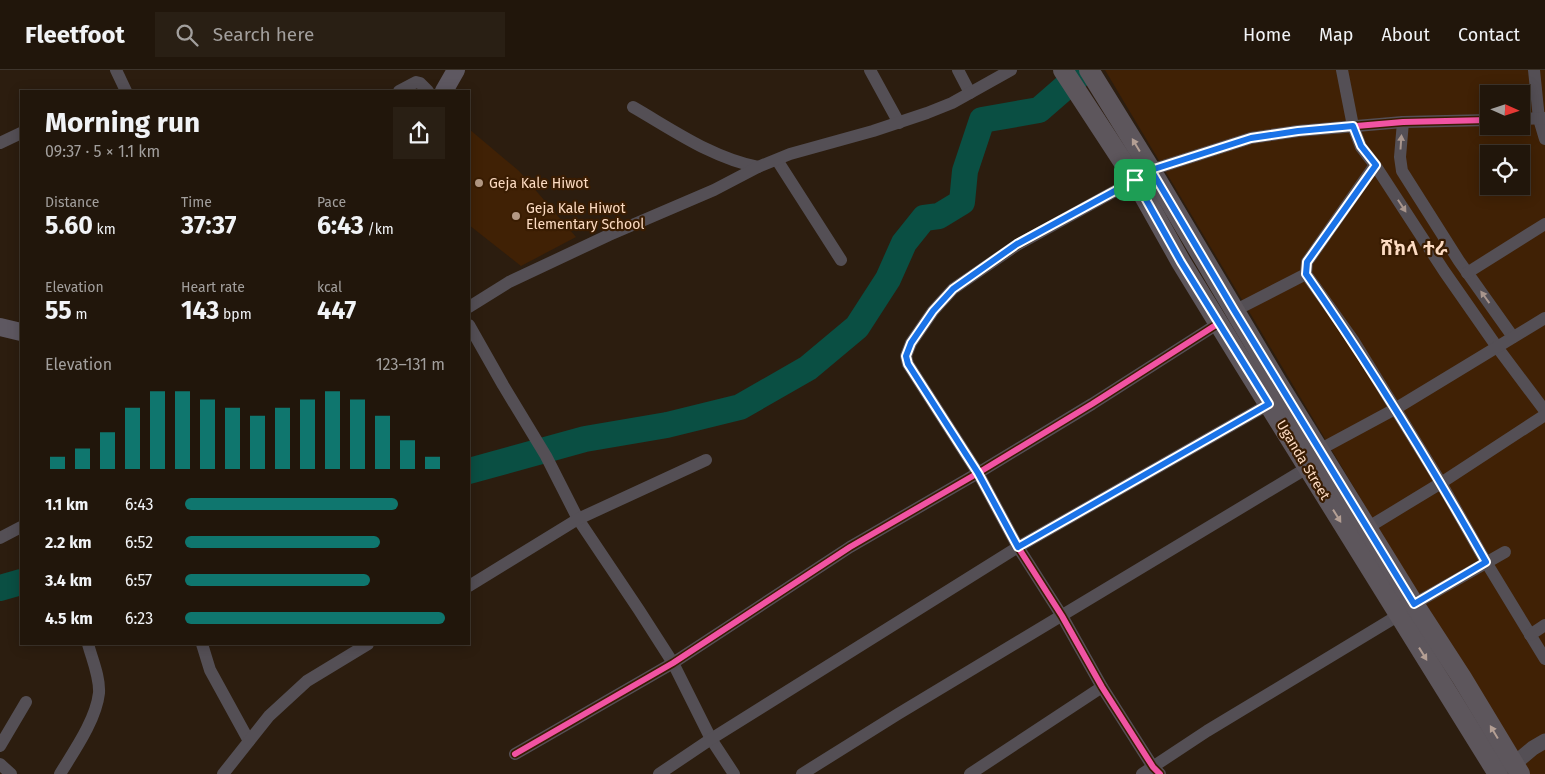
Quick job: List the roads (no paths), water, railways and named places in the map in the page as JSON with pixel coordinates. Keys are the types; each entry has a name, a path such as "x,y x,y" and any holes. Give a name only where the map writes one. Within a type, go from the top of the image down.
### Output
{"main road":[{"path":"445,90 456,70"},
{"name":"Uganda Street","path":"1062,70 1084,101 1143,175"},
{"name":"Uganda Street","path":"1089,70 1101,88 1143,175 1226,317 1269,404 1307,468 1406,609 1462,678 1507,771"},
{"name":"Uganda Street","path":"1226,317 1319,450 1367,528 1406,609"},
{"path":"0,327 20,332"}],"street":[{"path":"116,70 126,90"},
{"path":"870,70 899,123"},
{"path":"958,70 970,93"},
{"path":"470,306 509,282 790,154 899,123 952,103 1011,70"},
{"path":"1342,70 1353,126 1361,146 1376,165 1444,271 1497,347 1545,410"},
{"path":"1534,70 1545,139"},
{"path":"401,90 416,82 420,83 427,90"},
{"path":"633,107 706,149 741,164 758,168"},
{"path":"1480,120 1402,122 1298,131 1251,138 1143,175 1017,244 953,289 933,311 911,343 906,356 908,364 978,473 1018,547 1062,616 1152,772 1207,730 1406,609 1505,552"},
{"path":"1402,122 1400,166 1402,171 1467,273 1514,337"},
{"path":"0,143 20,133"},
{"path":"777,160 841,260"},
{"path":"1376,165 1307,262 1306,274 1353,340 1442,483 1486,562 1545,659"},
{"path":"1383,176 1400,166"},
{"path":"1467,273 1545,224"},
{"path":"1444,271 1459,261"},
{"path":"515,754 673,663 850,547 1092,404 1226,317 1306,274"},
{"path":"1319,450 1395,409 1545,318"},
{"path":"470,326 546,456 578,519 673,663 711,739 734,774"},
{"path":"659,774 711,739 1018,547 1269,404"},
{"path":"1367,528 1442,483 1545,415"},
{"path":"470,585 578,519 706,460"},
{"path":"802,774 898,714 1307,468"},
{"path":"0,538 20,528"},
{"path":"1530,635 1545,625"},
{"path":"60,774 87,728 99,693 96,672 88,645"},
{"path":"202,645 210,670 249,741"},
{"path":"223,774 269,716 307,681 366,645"},
{"path":"970,774 1102,687"},
{"path":"0,746 26,702"},
{"path":"1507,771 1533,748 1545,741"},
{"path":"0,764 11,774"}],"waterway":[{"path":"470,471 585,439 667,425 740,407 808,368 857,327 888,279 904,243 924,218 939,216 962,202 965,171 982,120 1039,110 1085,70"},
{"path":"0,588 20,582"}],"place":[{"name":"Geja Kale Hiwot","path":"479,183"},
{"name":"Geja Kale Hiwot Elementary School","path":"516,216"}],"district":[{"name":"ሸክላ ተራ","path":"1414,248"}]}
